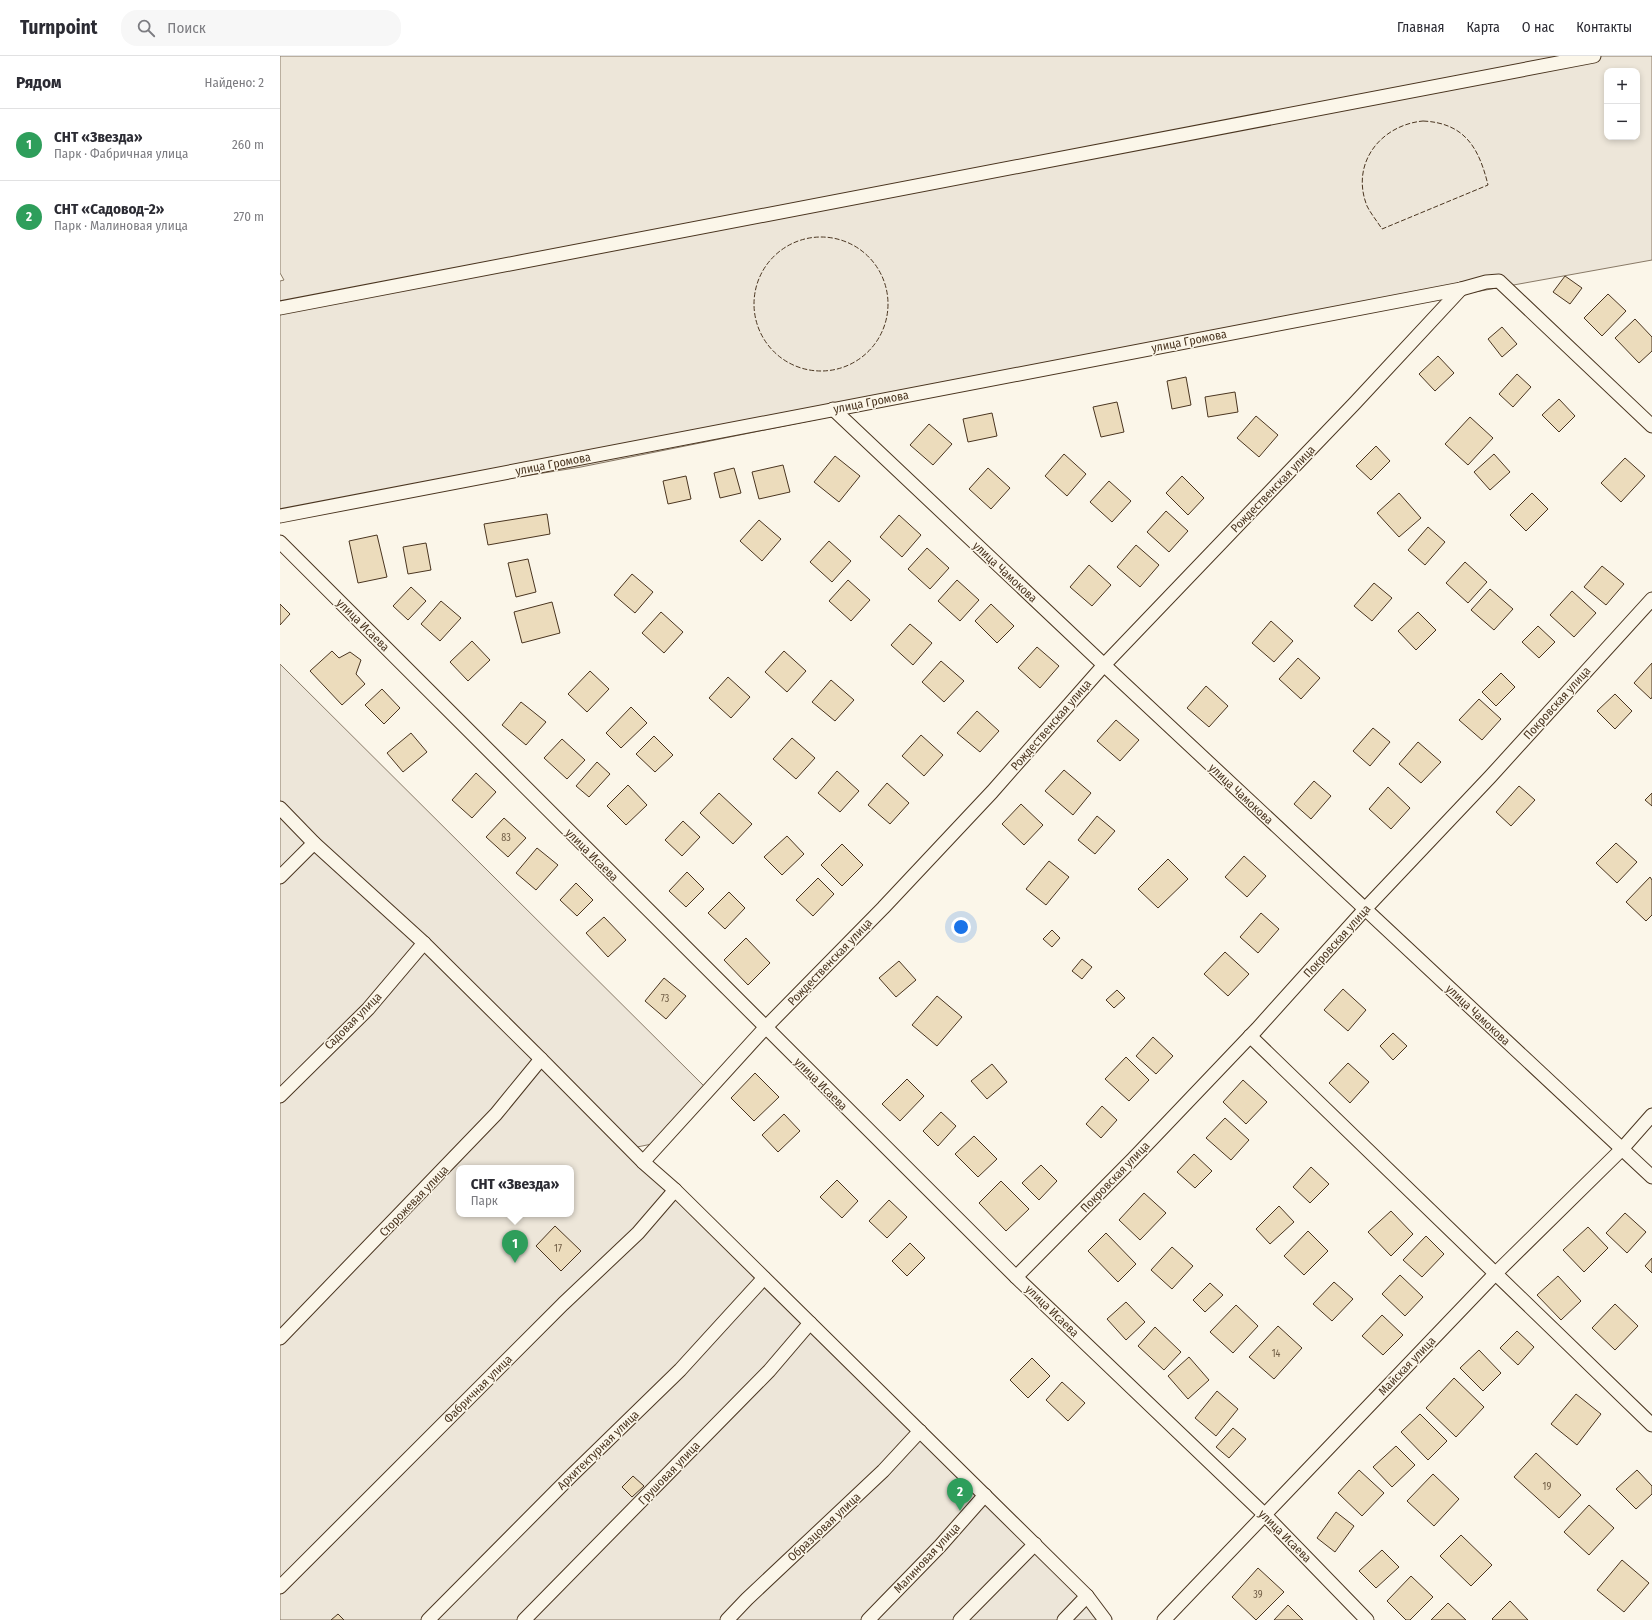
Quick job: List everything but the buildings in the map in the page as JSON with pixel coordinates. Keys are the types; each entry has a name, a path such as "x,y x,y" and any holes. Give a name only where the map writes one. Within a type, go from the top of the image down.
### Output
{"street":[{"path":"280,308 1594,56"},
{"name":"улица Громова","path":"280,516 1461,289 1486,282 1499,281 1652,426"},
{"name":"Рождественская улица","path":"643,1162 765,1028 883,908 987,797 1104,666 1354,404 1461,289"},
{"name":"улица Чамокова","path":"833,409 1104,666 1652,1177"},
{"name":"улица Исаева","path":"280,542 1016,1277 1265,1515 1368,1620"},
{"name":"Покровская улица","path":"1016,1277 1250,1036 1365,909 1490,777 1652,599"},
{"path":"280,808 314,843 424,943 541,1058 643,1162 675,1190 1035,1544 1087,1596 1105,1620"},
{"path":"280,877 314,843"},
{"name":"Садовая улица","path":"280,1096 368,1009 424,943"},
{"path":"1250,1036 1652,1425"},
{"name":"Сторожевая улица","path":"280,1338 491,1120 541,1058"},
{"name":"Майская улица","path":"1164,1620 1496,1273 1622,1149 1652,1115"},
{"name":"Фабричная улица","path":"280,1587 557,1309 638,1233 675,1190"},
{"name":"Архитектурная улица","path":"428,1620 571,1476 680,1370 764,1278"},
{"name":"Грушовая улица","path":"524,1620 769,1371 810,1323"},
{"name":"Образцовая улица","path":"727,1620 747,1599 883,1471 920,1432"},
{"name":"Малиновая улица","path":"868,1620 940,1546 985,1495"},
{"path":"960,1620 1035,1544"},
{"path":"1064,1620 1087,1596"}],"shaded area":[{"path":"280,56 1652,56 1652,260 1231,336 581,467 280,515 280,281 284,280 280,273"},
{"path":"280,664 707,1089 652,1144 632,1148 1109,1620 280,1620"}],"fence":[{"path":"1423,121 1437,123 1460,132 1475,149 1488,185 1382,229 1367,206 1363,190 1363,175 1366,161 1382,138 1394,130 1408,124 1423,121"},
{"path":"814,237 828,237 847,242 869,256 883,278 887,291 888,304 887,317 883,330 869,352 847,366 828,371 814,371 795,366 773,352 759,330 754,311 754,297 759,278 773,256 795,242 814,237"}],"place":[{"name":"СНТ «Звезда»","path":"515,1263"},
{"name":"СНТ «Садовод-2»","path":"960,1511"}]}
